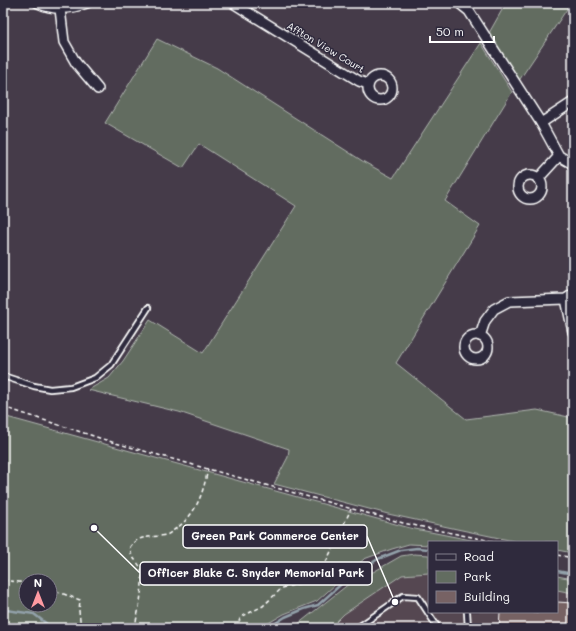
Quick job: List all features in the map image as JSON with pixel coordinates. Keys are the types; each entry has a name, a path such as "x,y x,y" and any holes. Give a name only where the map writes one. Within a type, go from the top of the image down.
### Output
{"street":[{"path":"38,3 60,8 73,8 87,3"},
{"name":"Affton View Court","path":"233,3 360,81 368,84"},
{"path":"459,3 469,11 542,123 558,156 573,164"},
{"path":"60,8 64,42 76,63 98,89"},
{"path":"542,123 573,102"},
{"path":"538,179 558,156"},
{"path":"480,336 485,321 494,309 509,301 569,297 573,332"}],"lane":[{"path":"3,376 34,386 50,389 71,387 95,378 111,364 148,308"},
{"path":"357,628 404,596 418,597 428,612"},
{"path":"428,613 438,628"},
{"path":"467,613 468,628"}],"path":[{"path":"3,407 112,442 403,523 491,541"},
{"path":"134,628 139,610 143,577 141,567 131,555 130,547 134,540 168,534 182,524 193,512 200,500 208,469"},
{"path":"236,628 241,617 263,606 282,588 318,579 351,508"},
{"path":"558,554 573,558"},
{"path":"3,580 18,582"},
{"path":"58,592 80,600 79,611 81,628"}],"shaded area":[{"path":"428,573 428,613 558,613 558,590 573,593 573,628 330,628 344,614 402,574"}],"green space":[{"path":"506,3 571,3 518,82 489,33"},
{"path":"157,39 217,68 364,162 393,178 481,43 512,92 445,201 480,226 396,363 466,419 537,410 573,418 573,553 558,550 558,541 513,541 388,514 274,484 288,457 289,449 179,412 88,390 109,378 123,361 150,320 203,353 296,206 199,144 183,168 105,123"},
{"path":"3,416 410,528 476,541 428,541 428,545 409,544 364,559 317,601 284,614 260,628 3,628"},
{"path":"414,554 428,555 428,573 402,575 344,614 330,628 293,628 350,583 401,556"},
{"path":"558,576 573,579 573,593 558,590"}],"building":[{"path":"558,602 573,603 573,628 499,628 500,613 558,613"}],"waterway":[{"path":"268,628 285,617 318,605 348,578 378,559 401,550 417,548 428,549"},
{"path":"558,571 573,574"},
{"path":"3,611 6,610 34,614 52,628"}],"place":[{"name":"Officer Blake C. Snyder Memorial Park","path":"94,528"},
{"name":"Green Park Commerce Center","path":"395,602"}]}
